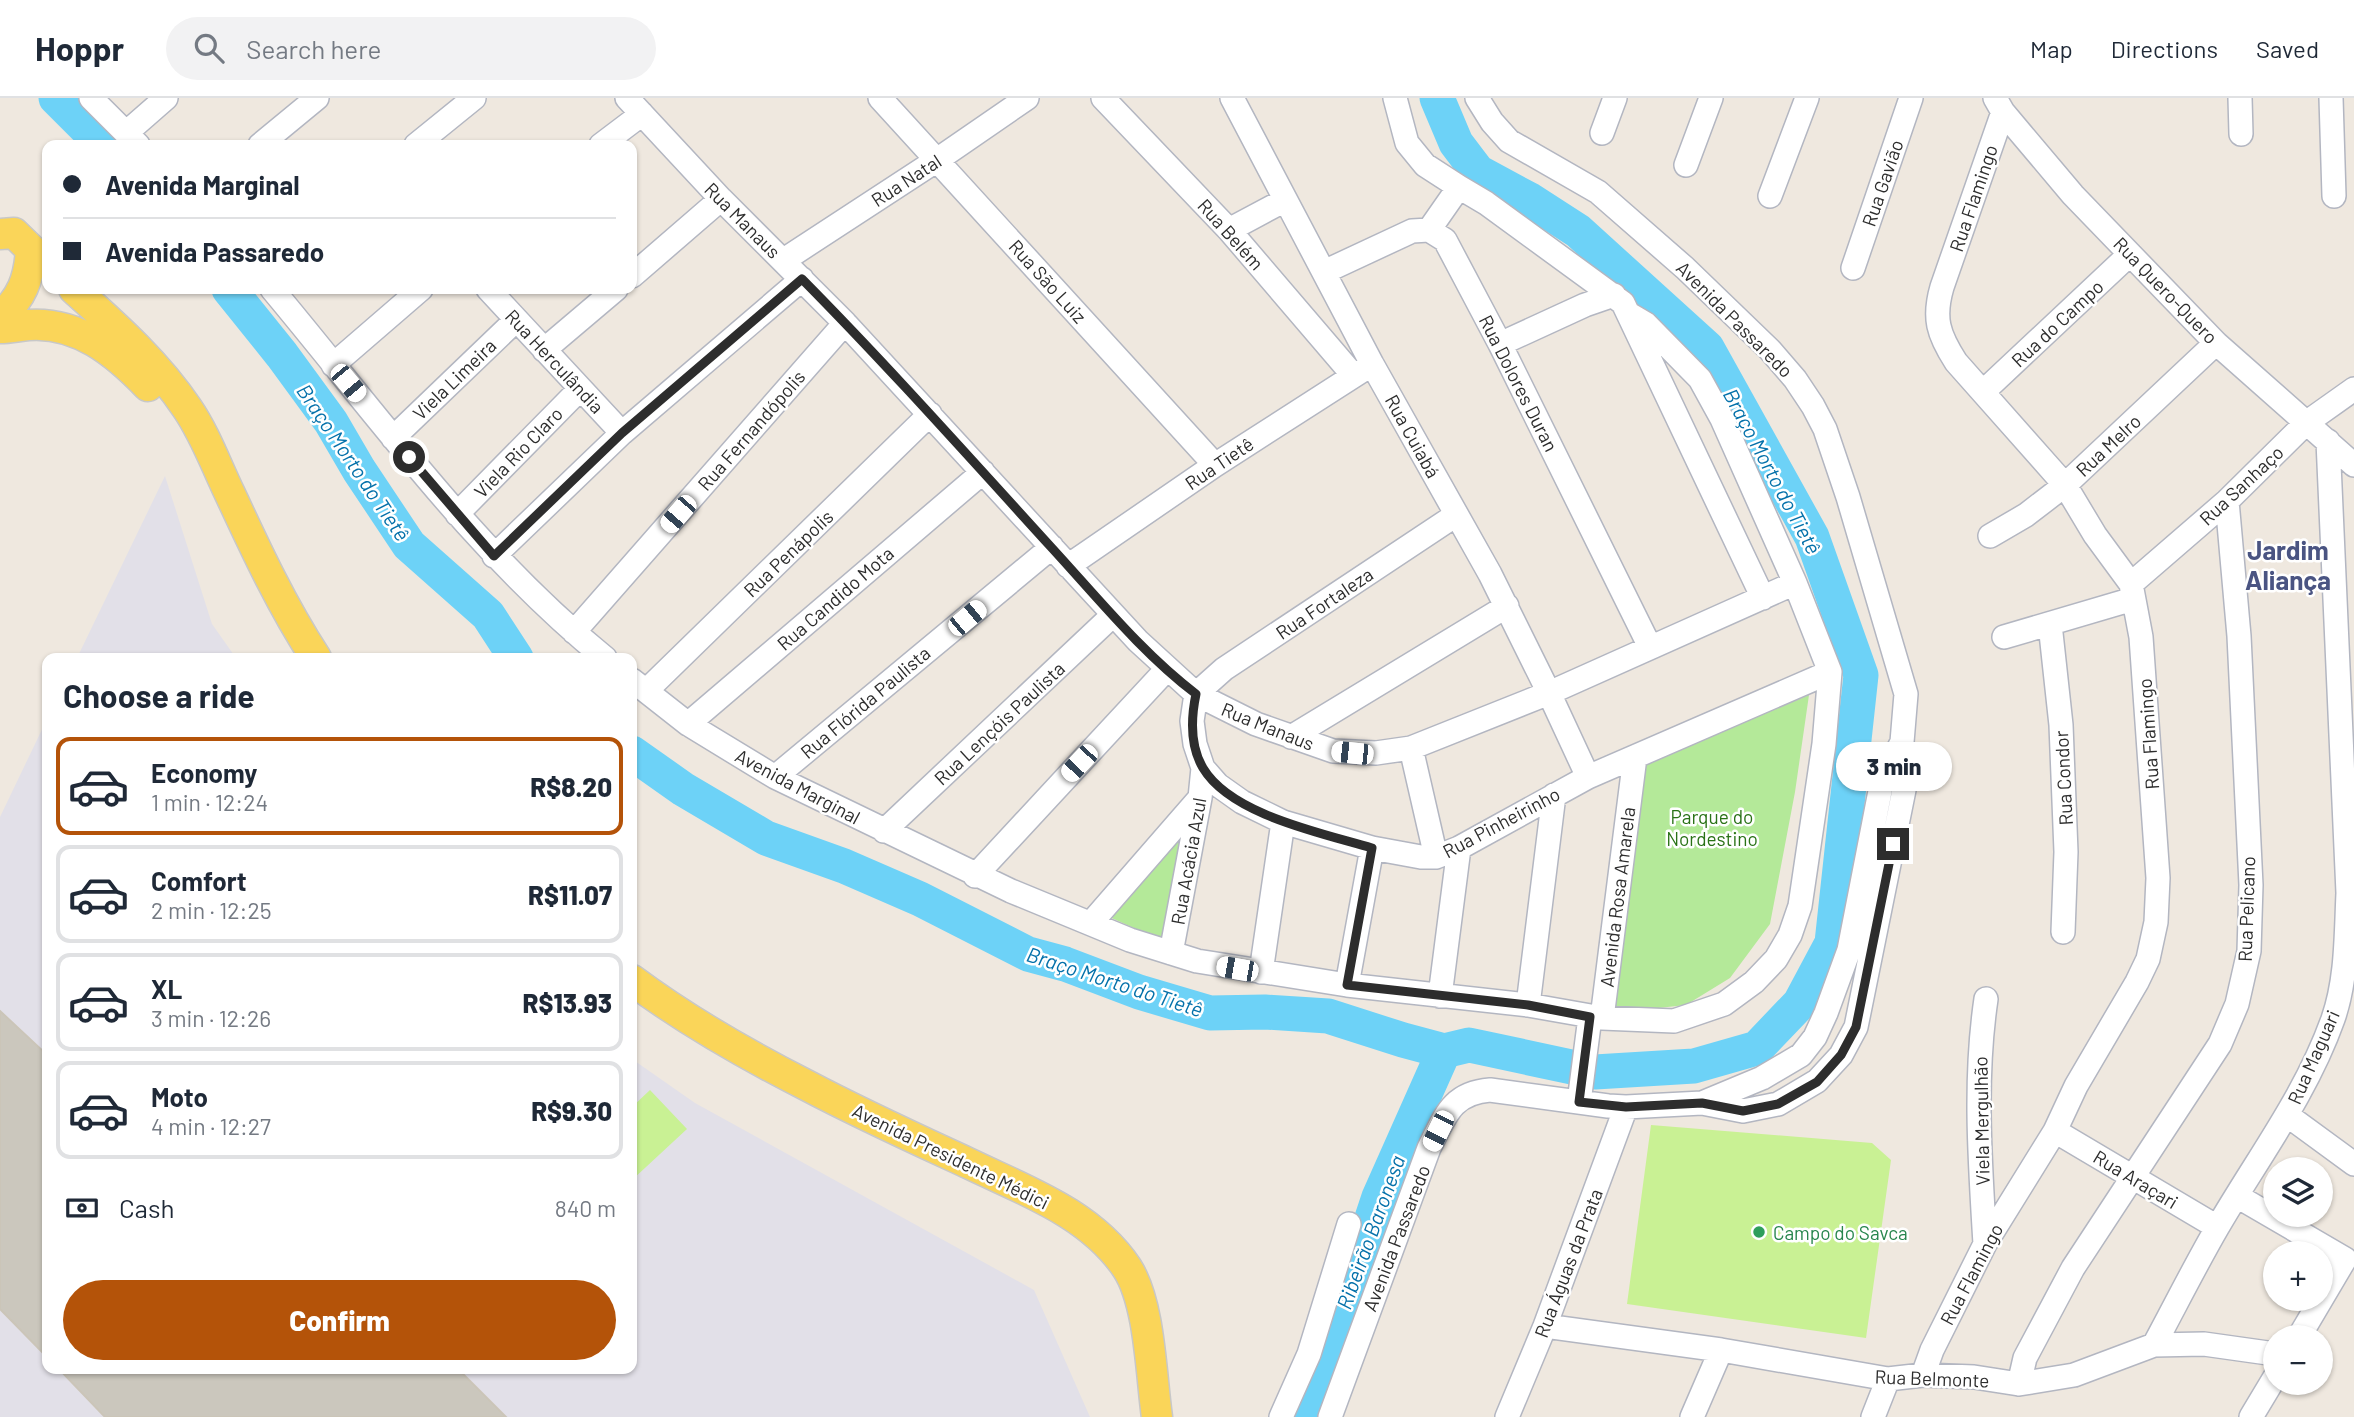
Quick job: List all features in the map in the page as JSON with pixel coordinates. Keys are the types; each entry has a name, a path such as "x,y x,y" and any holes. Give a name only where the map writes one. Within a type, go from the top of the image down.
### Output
{"main road":[{"path":"0,317 12,306 24,288 30,267 18,240"},
{"path":"80,294 131,340 188,409 276,592 313,653"},
{"path":"0,328 47,326 79,333 102,344 125,362 152,390 219,472"},
{"name":"Avenida Presidente Médici","path":"637,983 727,1042 808,1087 1031,1194 1076,1218 1106,1240 1128,1270 1139,1295 1157,1417"}],"street":[{"path":"92,98 132,139 166,98"},
{"path":"266,140 317,98"},
{"path":"422,140 474,98"},
{"name":"Rua São Luiz","path":"880,98 1215,465"},
{"name":"Rua Natal","path":"784,260 1027,98"},
{"name":"Rua Belém","path":"1103,98 1362,370"},
{"name":"Rua Cuiabá","path":"1232,98 1324,272 1362,370 1456,515 1507,606 1588,777"},
{"path":"1395,98 1407,143 1425,165 1486,202 1623,303 1763,598"},
{"name":"Avenida Passaredo","path":"1330,1417 1429,1149 1452,1105 1464,1096 1476,1091 1490,1090 1626,1107 1702,1103 1743,1111 1778,1104 1817,1082 1841,1055 1856,1027 1905,776 1902,742 1906,694 1848,497 1825,429 1813,406 1770,350 1685,268 1598,192 1509,141 1492,122 1477,98"},
{"path":"1602,133 1615,98"},
{"path":"1686,165 1711,98"},
{"path":"1770,196 1807,98"},
{"name":"Rua Gavião","path":"1853,268 1911,98"},
{"path":"2240,98 2241,134"},
{"path":"2330,98 2334,196"},
{"name":"Rua Quero-Quero","path":"1999,105 2073,195 2216,343 2354,465"},
{"name":"Rua Flamingo","path":"1923,1375 1932,1350 1985,1244 2056,1131 2076,1086 2137,982 2148,959 2156,922 2158,878 2141,637 2132,592 2065,485 1956,362 1948,349 1937,315 1942,287 1999,105"},
{"path":"605,140 635,106"},
{"name":"Rua Manaus","path":"635,106 721,199 845,323 1068,566 1167,669 1196,694 1234,715 1315,746 1352,753 1411,748 1549,693 1795,583"},
{"path":"1324,272 1399,236 1412,231 1429,230 1459,187"},
{"path":"637,271 721,199"},
{"path":"1229,230 1285,200"},
{"name":"Rua Dolores Duran","path":"1429,230 1438,234 1451,248 1650,647"},
{"name":"Rua do Campo","path":"1984,391 2130,254"},
{"path":"494,556 622,433 802,279"},
{"path":"276,294 393,438 494,556 573,632 599,653"},
{"path":"333,365 416,294"},
{"name":"Rua Herculândia","path":"493,294 622,433"},
{"path":"544,350 610,294"},
{"path":"1500,344 1586,305 1614,296"},
{"path":"1167,669 975,876 1171,953 1206,963 1347,985 1528,1005 1596,1018 1674,1021 1724,1004 1754,982 1776,959 1790,935 1800,906 1824,744 1830,672 1795,583 1722,419 1700,379 1646,324 1629,314"},
{"name":"Viela Limeira","path":"393,438 516,320"},
{"name":"Rua Fernandópolis","path":"573,632 845,323"},
{"name":"Rua Melro","path":"1990,536 2018,520 2065,485 2216,343"},
{"name":"Rua Tietê","path":"1068,566 1215,465 1362,370"},
{"name":"Viela Rio Claro","path":"457,514 580,389"},
{"name":"Rua Sanhaço","path":"2004,636 2050,624 2132,592 2306,423 2353,392"},
{"name":"Rua Penápolis","path":"639,685 930,414"},
{"name":"Rua Maguari","path":"2154,1345 2217,1227 2287,1115 2313,1065 2334,1017 2345,965 2348,893 2328,441"},
{"name":"Rua Candido Mota","path":"688,724 983,472"},
{"name":"Rua Pelicano","path":"2019,1384 2025,1358 2073,1268 2220,1044 2237,1004 2249,951 2251,885 2239,636 2227,500"},
{"name":"Rua Fortaleza","path":"1196,694 1224,669 1456,515"},
{"name":"Rua Flórida Paulista","path":"775,777 1052,547"},
{"path":"1291,737 1507,606"},
{"name":"Rua Lençóis Paulista","path":"884,831 1114,615"},
{"name":"Rua Condor","path":"2050,624 2061,725 2064,789 2066,852 2063,932"},
{"name":"Rua Pinheirinho","path":"1196,694 1192,731 1203,768 1218,785 1242,802 1283,822 1372,848 1405,855 1436,857 1459,848 1588,777 1830,672"},
{"name":"Avenida Marginal","path":"639,685 688,724 775,777 975,876"},
{"name":"Avenida Passaredo","path":"1702,1103 1772,1072 1801,1055 1815,1037 1849,950 1882,781 1902,742"},
{"path":"1411,748 1436,857"},
{"name":"Avenida Rosa Amarela","path":"1579,1102 1596,1018 1635,757"},
{"name":"Rua Acácia Azul","path":"1171,953 1200,798 1203,768"},
{"path":"1528,1005 1554,794"},
{"path":"1091,923 1200,798"},
{"path":"1261,972 1283,822"},
{"path":"1347,985 1372,848"},
{"path":"1440,996 1459,848"},
{"name":"Viela Mergulhão","path":"1985,1244 1978,1083 1980,1037 1986,999"},
{"name":"Rua Águas da Prata","path":"1507,1417 1545,1326 1626,1107"},
{"path":"2287,1115 2354,1164"},
{"name":"Rua Araçari","path":"2056,1131 2217,1227"},
{"path":"2237,1196 2345,1259 2306,1325"},
{"path":"1281,1417 1309,1354 1349,1224"},
{"name":"Rua Belmonte","path":"1545,1326 1721,1350 1888,1380 1923,1375 1974,1377 2019,1384 2074,1375 2154,1345 2204,1344 2263,1352"},
{"path":"1692,1417 1721,1350"},
{"path":"1872,1417 1888,1380"},
{"path":"2251,1417 2264,1395"}],"shaded area":[{"path":"165,476 212,624 232,653 79,653"},
{"path":"42,729 42,1374 637,1374 637,1062 695,1103 1034,1290 1090,1417 0,1417 0,817"}],"green space":[{"name":"Parque do Nordestino","path":"1809,695 1795,792 1770,924 1730,978 1686,1005 1631,1011 1613,1006 1645,764"},
{"path":"1192,816 1163,941 1107,916"},
{"path":"650,1090 687,1129 637,1175 637,1102"},
{"name":"Campo do Savca","path":"1651,1125 1872,1143 1891,1160 1866,1338 1627,1304"}],"building":[{"path":"0,1011 42,1050 42,1352 0,1309"},
{"path":"64,1374 463,1374 506,1417 105,1417"}],"waterway":[{"name":"Braço Morto do Tietê","path":"56,98 98,140"},
{"name":"Braço Morto do Tietê","path":"637,757 683,789 766,838 844,866 920,899 1028,954 1210,1013 1265,1012 1328,1016 1444,1051 1469,1045 1595,1072 1694,1066 1757,1048 1800,1003 1832,943 1861,675 1812,537 1707,348 1578,231 1530,200 1478,172 1456,143 1437,98"},
{"name":"Braço Morto do Tietê","path":"233,294 331,422 409,545 488,615 513,653"},
{"name":"Ribeirão Baronesa","path":"1306,1417 1379,1197 1444,1051"}],"place":[{"name":"Campo do Savca","path":"1759,1232"}],"district":[{"name":"Jardim Aliança","path":"2288,564"}],"route":[{"path":"409,457 494,556 622,433 802,279 1126,628 1178,680 1196,694 1192,721 1195,744 1203,768 1218,785 1242,802 1283,822 1372,848 1347,985 1528,1005 1590,1017 1579,1102 1626,1107 1702,1103 1743,1111 1778,1104 1817,1082 1841,1055 1856,1027 1893,844"}]}
